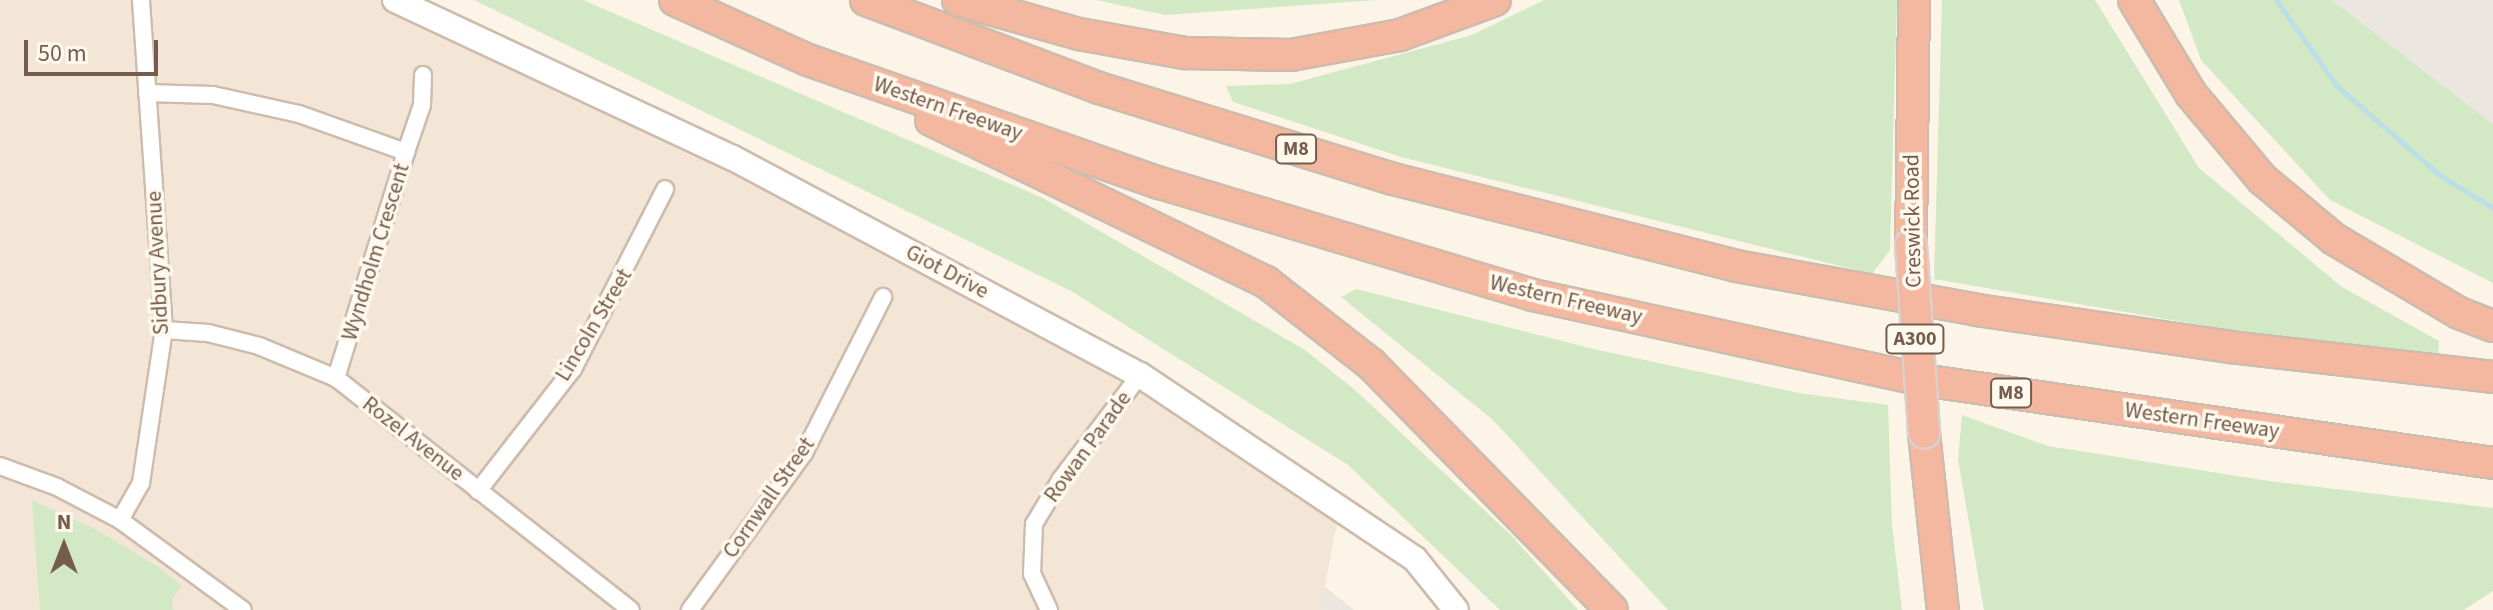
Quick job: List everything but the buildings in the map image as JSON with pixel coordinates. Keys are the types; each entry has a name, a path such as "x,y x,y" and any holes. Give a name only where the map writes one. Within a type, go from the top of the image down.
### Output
{"highway":[{"name":"Western Freeway","path":"675,0 808,60 1160,183 1533,295 1929,381 2493,463"},
{"name":"M8","path":"866,0 1099,88 1393,179 1736,266 2171,338 2493,377"},
{"path":"958,0 1079,34 1185,53 1291,55 1400,35 1495,0"},
{"name":"Creswick Road","path":"1914,0 1911,245 1924,433 1943,610"},
{"name":"Creswick Road","path":"1913,70 1926,0"},
{"path":"2134,0 2191,94 2262,179 2334,239 2459,313 2493,326"},
{"path":"808,60 1266,282 1371,364 1612,610"}],"street":[{"name":"Sidbury Avenue","path":"120,520 141,483 164,330 141,0"},
{"name":"Giot Drive","path":"395,0 733,158 1140,375 1415,559 1456,610"},
{"path":"406,152 422,105 423,75"},
{"name":"Wyndholm Crescent","path":"147,93 213,95 299,114 406,152 336,378"},
{"name":"Lincoln Street","path":"478,491 573,369 665,189"},
{"name":"Cornwall Street","path":"690,610 804,453 883,297"},
{"name":"Rozel Avenue","path":"164,330 208,333 259,346 336,378 631,610"},
{"name":"Rowan Parade","path":"1049,610 1032,574 1034,524 1061,479 1140,375"},
{"path":"0,466 57,487 120,520 243,610"}],"shaded area":[{"path":"0,0 395,0 1140,375 1340,508 1320,610 0,610"},
{"path":"2332,0 2493,0 2493,124"},
{"path":"1324,586 1354,610 1320,610"}],"green space":[{"path":"474,0 583,0 1043,198 1305,350 1355,390 1512,536 1578,610 1500,610 1348,465 1071,291"},
{"path":"1096,0 1378,0 1165,15"},
{"path":"1544,0 1897,0 1890,250 1872,274 1401,157 1233,102 1226,86 1290,84 1472,35"},
{"path":"1942,0 2095,0 2199,168 2342,287 2439,341 2438,356 2328,347 1934,279"},
{"path":"2179,0 2332,0 2493,124 2493,283 2330,200 2201,60"},
{"path":"1356,289 1598,350 1799,393 1888,405 1892,525 1902,610 1668,610 1493,420 1341,297"},
{"path":"1962,415 2048,446 2269,481 2493,508 2493,591 2464,610 1984,610 1958,459"},
{"path":"32,500 99,531 160,568 182,586 172,599 173,610 40,610"}],"waterway":[{"path":"2276,0 2337,86 2441,176 2493,208"}]}
